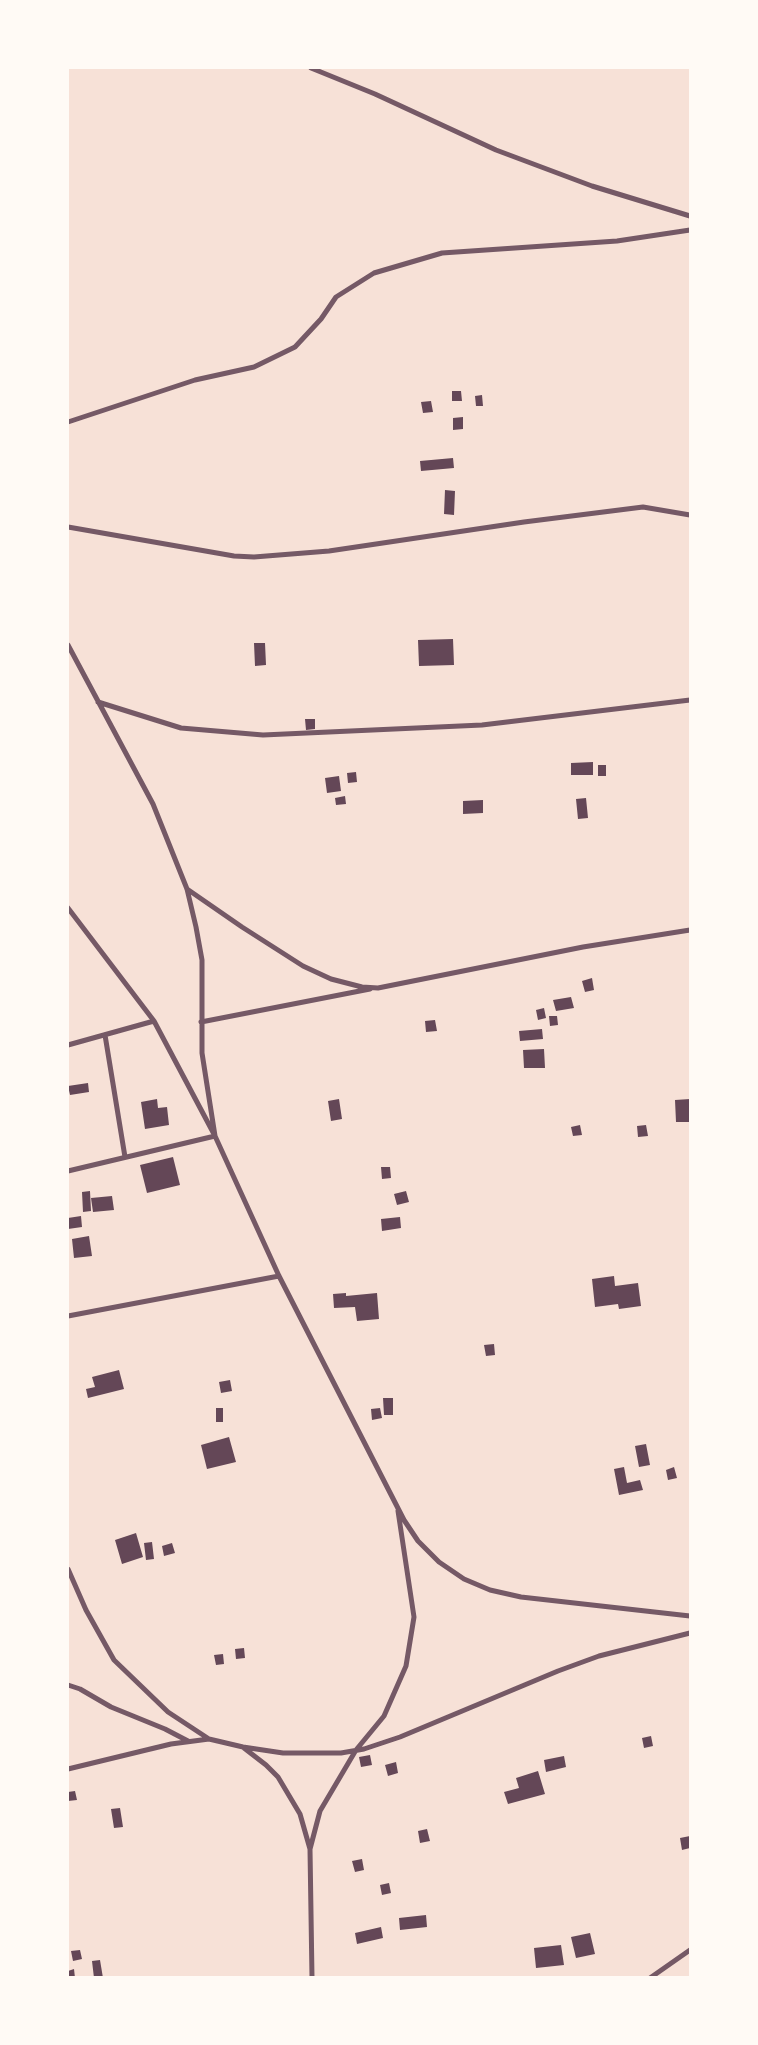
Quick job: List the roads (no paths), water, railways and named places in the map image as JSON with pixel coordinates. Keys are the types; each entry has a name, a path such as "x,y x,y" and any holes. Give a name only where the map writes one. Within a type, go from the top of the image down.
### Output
{"street":[{"path":"311,68 375,94 496,150 592,186 690,216"},
{"path":"68,422 195,380 254,367 295,347 321,319 336,297 374,273 442,253 617,241 690,230"},
{"path":"68,527 234,556 254,557 329,551 524,522 643,507 690,515"},
{"path":"68,646 153,804 187,889 202,960 202,1053 215,1136"},
{"path":"98,702 181,728 263,735 482,725 690,700"},
{"path":"187,889 242,927 304,966 331,979 362,987 378,988"},
{"path":"68,908 154,1022 215,1136 278,1276 397,1506 418,1541 439,1562 464,1579 490,1590 521,1597 690,1616"},
{"path":"201,1022 583,947 690,930"},
{"path":"68,1046 154,1022"},
{"path":"105,1035 125,1157"},
{"path":"68,1171 215,1136"},
{"path":"68,1316 278,1276"},
{"path":"310,1849 320,1811 356,1750 384,1716 406,1666 414,1617 397,1506"},
{"path":"68,1569 86,1610 114,1660 168,1712 209,1738 243,1747 283,1753 340,1753 356,1750 400,1737 583,1662 690,1633"},
{"path":"68,1685 188,1741"},
{"path":"68,1769 188,1741 209,1738"},
{"path":"243,1747 278,1777 300,1814 310,1849 312,1978"},
{"path":"650,1978 690,1950"}]}
